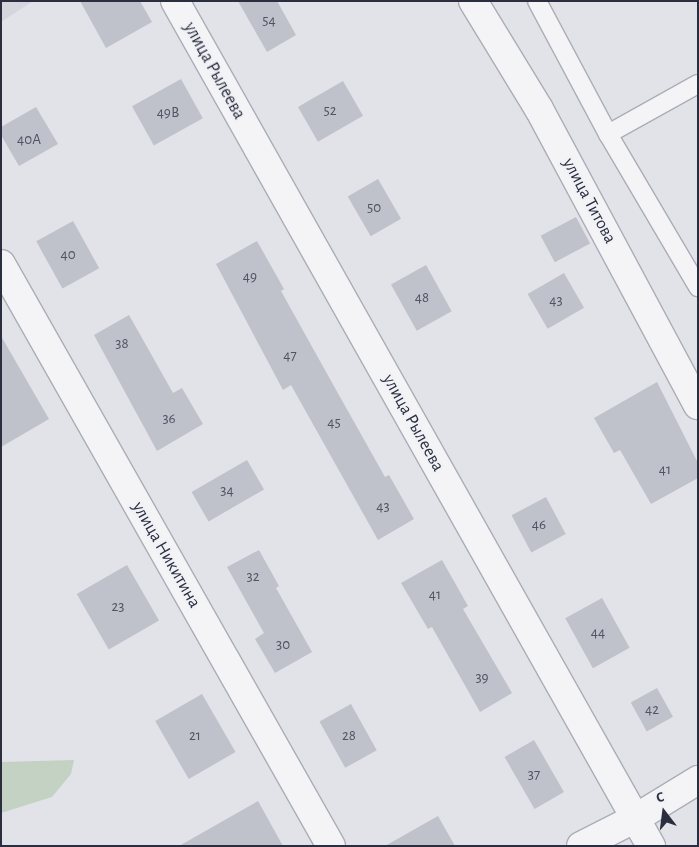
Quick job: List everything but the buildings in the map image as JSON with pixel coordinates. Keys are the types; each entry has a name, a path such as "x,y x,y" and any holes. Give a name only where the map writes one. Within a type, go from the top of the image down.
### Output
{"street":[{"name":"улица Рылеева","path":"175,1 652,846"},
{"name":"улица Титова","path":"473,1 539,109 698,405"},
{"name":"улица Никитина","path":"1,264 331,846"},
{"path":"581,846 636,818 698,780"}],"lane":[{"path":"537,1 608,134 698,287"},
{"path":"608,134 698,84"}],"shaded area":[{"path":"1,1 33,1 1,22"}],"green space":[{"path":"74,760 71,774 52,797 1,813 1,762"}]}
